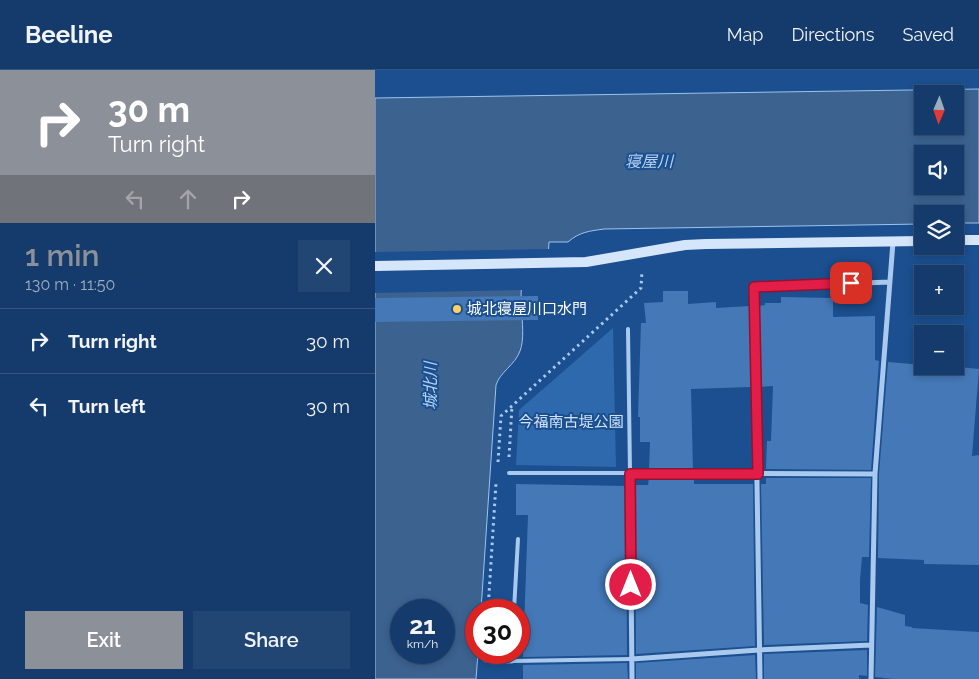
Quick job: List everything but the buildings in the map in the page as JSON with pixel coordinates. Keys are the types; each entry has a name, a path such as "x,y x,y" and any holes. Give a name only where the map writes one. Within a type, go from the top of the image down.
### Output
{"street":[{"path":"964,240 979,240"},
{"path":"871,679 875,474 893,241"},
{"path":"375,266 595,261 685,245 706,244 914,241"},
{"path":"761,679 754,287 890,282"},
{"path":"632,679 630,474 875,474"},
{"path":"632,659 759,650 871,645"}],"lane":[{"path":"509,473 630,474 628,329"},
{"path":"515,599 518,539"},
{"path":"530,661 632,659"}],"path":[{"path":"497,464 501,416 641,288 642,253"},
{"path":"509,473 513,405"},
{"path":"489,599 497,474"}],"green space":[{"name":"今福南古堤公園","path":"613,328 616,467 516,465 519,410"}],"water":[{"path":"964,89 979,89 979,223 964,223 964,205 914,205 914,224 604,229 589,231 568,242 549,242 548,258 531,266 525,273 521,294 523,331 520,351 496,385 482,599 465,599 465,664 477,664 476,679 375,679 375,98 914,90 914,135 964,135"}],"pier":[{"path":"552,249 551,259 542,261 531,268 525,277 524,290 375,293 375,252"}],"place":[{"name":"城北寝屋川口水門","path":"457,309"}],"route":[{"path":"631,585 630,474 758,474 754,287 851,283"}],"water label":[{"name":"寝屋川","path":"649,161"},
{"name":"城北川","path":"430,386"}]}
